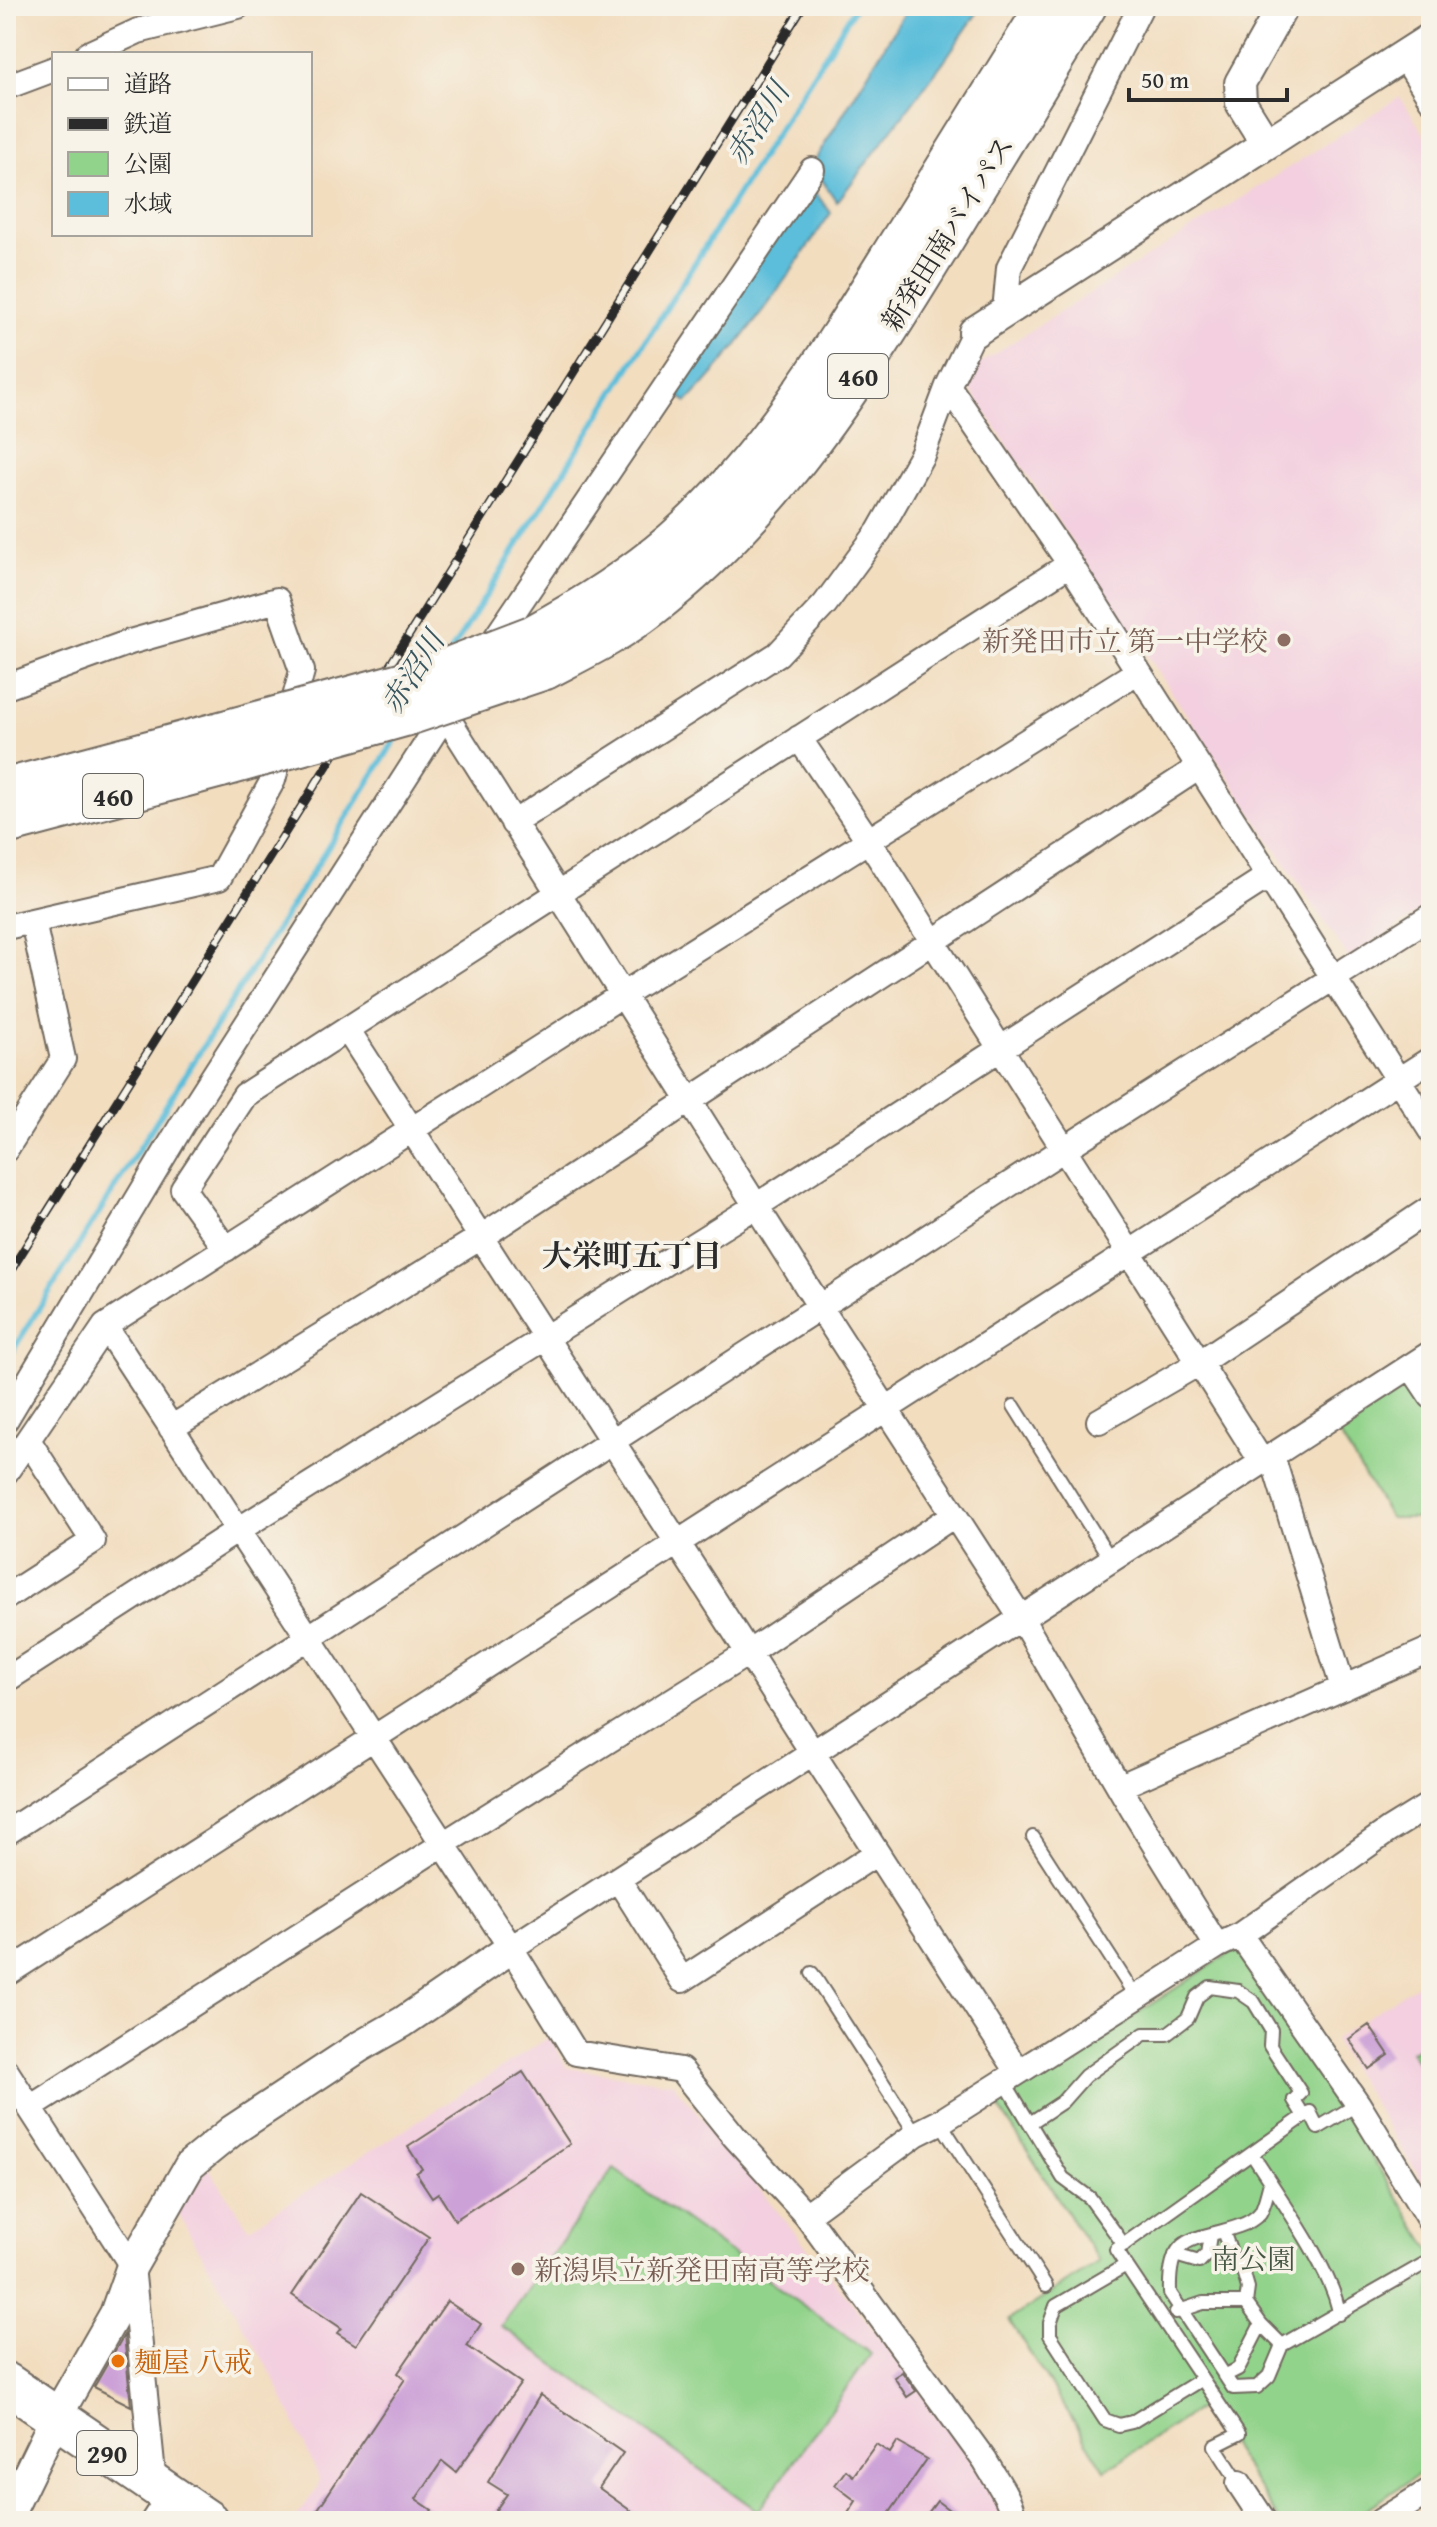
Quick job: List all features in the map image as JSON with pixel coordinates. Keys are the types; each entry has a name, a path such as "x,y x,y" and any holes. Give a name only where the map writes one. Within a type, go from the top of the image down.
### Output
{"highway":[{"name":"新発田南バイパス","path":"538,652 673,541 724,492 773,435 835,347 1047,6"},
{"name":"新発田南バイパス","path":"538,652 606,637 648,609 697,568 751,515 801,456 869,361 1086,6"},
{"name":"460","path":"6,789 408,715 538,652"},
{"name":"460","path":"6,824 219,750"},
{"name":"290","path":"6,2383 159,2500 208,2521"}],"street":[{"path":"92,52 138,31 238,6"},
{"path":"1005,311 1009,268 1141,6"},
{"path":"1266,143 1241,103 1240,83 1283,6"},
{"path":"513,823 778,654 825,604 879,531 922,455 948,386 974,332 1431,38"},
{"path":"1404,56 1431,99"},
{"path":"6,87 52,70"},
{"path":"6,1419 182,1125 445,714 812,170"},
{"path":"948,386 1070,564 1431,1131"},
{"path":"226,1249 183,1189 245,1095 1070,564"},
{"path":"6,687 130,642 277,600 302,671 273,780 219,878 6,927"},
{"path":"6,1472 105,1326 622,995 1137,672"},
{"path":"445,714 688,1100 1021,1618 1217,1946"},
{"path":"799,738 869,841 1199,1363 1267,1459 1343,1688"},
{"path":"171,1428 481,1237 1198,768"},
{"path":"6,1680 238,1530 756,1206 1267,877"},
{"path":"6,1833 1064,1149 1431,916"},
{"path":"6,1149 63,1059 33,922"},
{"path":"347,1029 877,1853 1011,2077"},
{"path":"6,1974 1431,1059"},
{"path":"1099,1421 1199,1363 1431,1208"},
{"path":"105,1326 511,1948 576,2053 681,2070 734,2136 806,2215 985,2461 1015,2517 1014,2521"},
{"path":"6,2520 55,2419 115,2314 132,2266 190,2165 233,2130 1421,1359 1431,1396"},
{"path":"6,1597 93,1541 28,1440"},
{"path":"30,2108 748,1653 954,1515"},
{"path":"1121,1786 1431,1649"},
{"path":"806,2215 916,2134 940,2122 1217,1946 1240,1935 1431,1804"},
{"path":"618,1879 682,1980 877,1853"},
{"path":"1240,1935 1358,2104 1431,2223"},
{"path":"6,2071 132,2266 159,2500"},
{"path":"1239,2483 1264,2521"},
{"path":"1381,2521 1431,2490"}],"lane":[{"path":"1014,1406 1111,1560"},
{"path":"1033,1837 1136,1997"},
{"path":"812,1973 916,2134"},
{"path":"1030,2123 1062,2102 1085,2076 1144,2034 1167,2034 1188,2018 1197,1997 1210,1987 1238,1991 1254,2002 1271,2030 1270,2046 1301,2093 1294,2100 1304,2116"},
{"path":"1011,2077 1030,2123 1063,2178 1090,2198 1124,2245"},
{"path":"1239,2483 1215,2446 1239,2434 1116,2250 1310,2112 1318,2128 1358,2104"},
{"path":"940,2122 1046,2286"},
{"path":"1252,2154 1326,2275 1338,2301 1339,2314"},
{"path":"1270,2183 1261,2211 1250,2222 1185,2242 1175,2255 1170,2274 1170,2293 1233,2388 1257,2387 1269,2376 1282,2345 1431,2260"},
{"path":"1175,2255 1199,2262 1207,2254 1217,2233"},
{"path":"1217,2233 1241,2264 1248,2288 1246,2303 1282,2345"},
{"path":"1126,2265 1056,2306 1050,2323 1050,2335 1105,2420 1119,2425 1132,2422 1202,2379"},
{"path":"1163,2321 1180,2309 1203,2303 1246,2303"},
{"path":"1224,2376 1238,2369 1261,2324"}],"shaded area":[{"name":"新発田市立 第一中学校","path":"1400,97 1431,145 1431,904 1349,959 961,375"},
{"path":"1431,1975 1431,2195 1333,2040"},
{"name":"新潟県立新発田南高等学校","path":"550,2037 567,2068 673,2083 961,2441 1006,2521 293,2521 317,2489 319,2478 276,2382 175,2208 195,2178 208,2167 249,2228"}],"green space":[{"path":"1411,1378 1431,1408 1431,1516 1390,1518 1336,1429"},
{"name":"南公園","path":"1238,1948 1431,2250 1431,2467 1347,2521 1280,2521 1205,2405 1105,2470 1009,2320 1099,2262 997,2104"},
{"path":"1431,2038 1431,2081 1411,2052"},
{"path":"614,2169 871,2354 758,2511 501,2326"}],"water":[{"path":"909,6 982,6 837,202 812,165"},
{"path":"807,182 831,213 763,311 726,358 687,402 678,396 655,423"}],"building":[{"path":"1369,2025 1389,2055 1369,2069 1349,2039"},
{"path":"523,2072 570,2144 455,2220 438,2193 432,2197 416,2173 422,2169 408,2147"},
{"path":"361,2192 429,2237 356,2345 337,2333 341,2328 292,2295"},
{"path":"447,2301 481,2324 467,2346 521,2383 456,2472 442,2461 416,2499 432,2510 424,2521 310,2521 405,2379 398,2373"},
{"name":"麺屋 八戒","path":"124,2335 131,2406 94,2387"},
{"path":"902,2372 916,2391 907,2397 894,2377"},
{"path":"540,2395 623,2453 599,2488 645,2521 488,2521 507,2494 488,2482"},
{"path":"897,2442 927,2459 884,2521 843,2521 856,2501 835,2485 846,2470 853,2476 876,2444 890,2453"},
{"path":"937,2501 964,2521 922,2521"}],"waterway":[{"name":"赤沼川","path":"452,650 856,6"},
{"name":"赤沼川","path":"6,1361 399,734"}],"railway":[{"path":"6,1278 803,6"}],"place":[{"name":"新発田市立 第一中学校","path":"1284,640"},
{"name":"新潟県立新発田南高等学校","path":"518,2269"},
{"name":"麺屋 八戒","path":"118,2361"}],"district":[{"name":"大栄町五丁目","path":"632,1255"}]}
